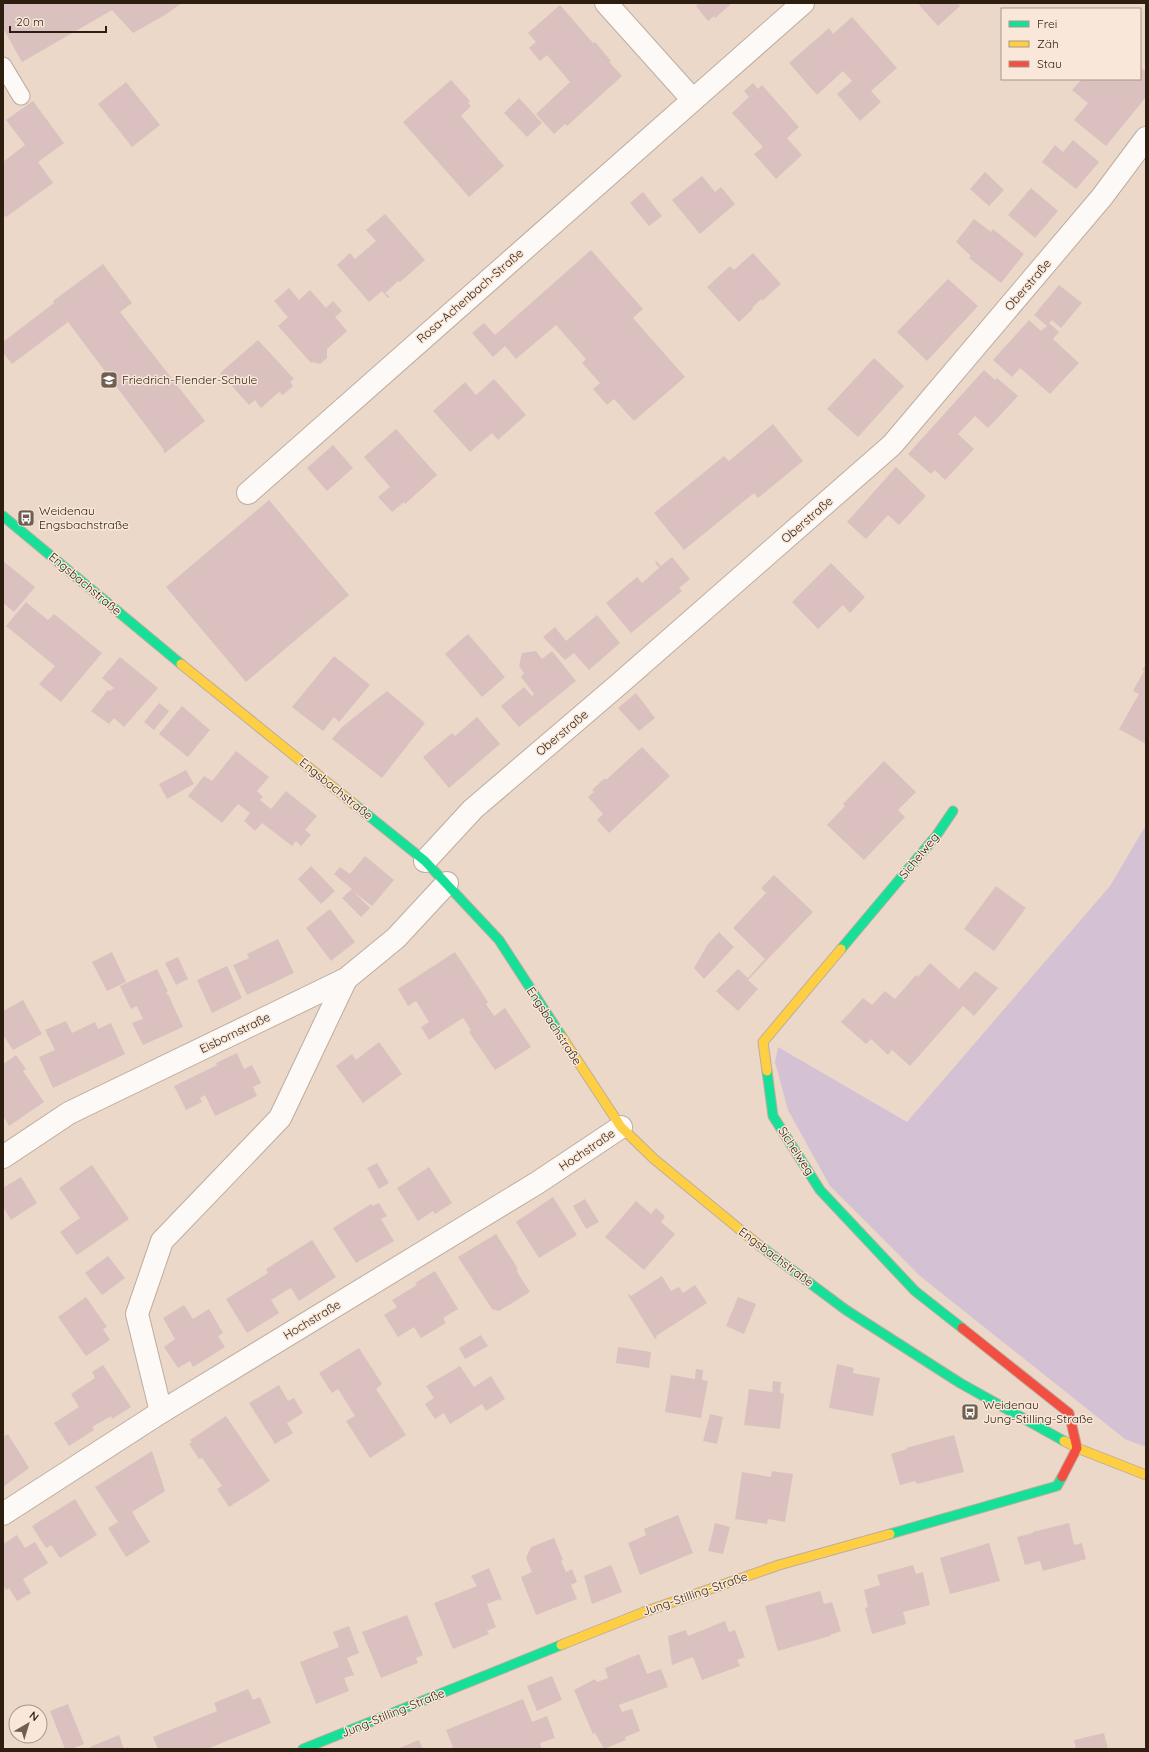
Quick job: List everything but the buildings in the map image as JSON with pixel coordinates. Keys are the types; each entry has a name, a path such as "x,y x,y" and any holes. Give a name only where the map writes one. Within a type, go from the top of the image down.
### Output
{"street":[{"path":"606,3 693,100"},
{"name":"Rosa-Achenbach-Straße","path":"248,493 803,3"},
{"name":"Oberstraße","path":"425,861 473,808 624,680 892,445 1102,197 1146,138"},
{"name":"Engsbachstraße","path":"3,516 123,617 425,861 499,940 621,1127 654,1159 738,1229 846,1310 960,1383 1078,1448 1146,1475"},
{"name":"Sichelweg","path":"953,811 936,836 762,1042 773,1116 820,1190 915,1291 1069,1414 1078,1448"},
{"name":"Eisbornstraße","path":"3,1157 68,1113 346,979 396,938 447,883"},
{"path":"161,1412 137,1314 162,1242 280,1118 346,979"},
{"name":"Hochstraße","path":"3,1514 161,1412 537,1183 621,1127"},
{"name":"Jung-Stilling-Straße","path":"303,1749 644,1612 779,1565 1057,1486 1078,1448"}],"lane":[{"path":"3,66 21,96"}],"shaded area":[{"path":"1146,825 1146,1447 1125,1439 920,1276 830,1186 788,1110 775,1062 778,1047 907,1122 1110,886"}],"traffic: fast":[{"path":"3,516 181,664"},
{"path":"354,804 425,861 499,940 562,1037"},
{"path":"841,949 936,836 953,811"},
{"path":"767,1071 773,1116 820,1190 915,1291 962,1328"},
{"path":"760,1246 846,1310 960,1383 1064,1441"},
{"path":"890,1534 1057,1486 1062,1477"},
{"path":"303,1749 561,1645"}],"traffic: slow":[{"path":"181,664 354,804"},
{"path":"767,1071 763,1042 841,949"},
{"path":"562,1037 621,1127 654,1159 760,1246"},
{"path":"1064,1441 1077,1448 1146,1475"},
{"path":"561,1645 644,1612 779,1565 890,1534"}],"traffic: jam":[{"path":"962,1328 1069,1413 1077,1448 1062,1477"}],"place":[{"name":"Friedrich-Flender-Schule","path":"109,380"},
{"name":"Weidenau Engsbachstraße","path":"26,518"},
{"name":"Weidenau Jung-Stilling-Straße","path":"970,1412"}]}
